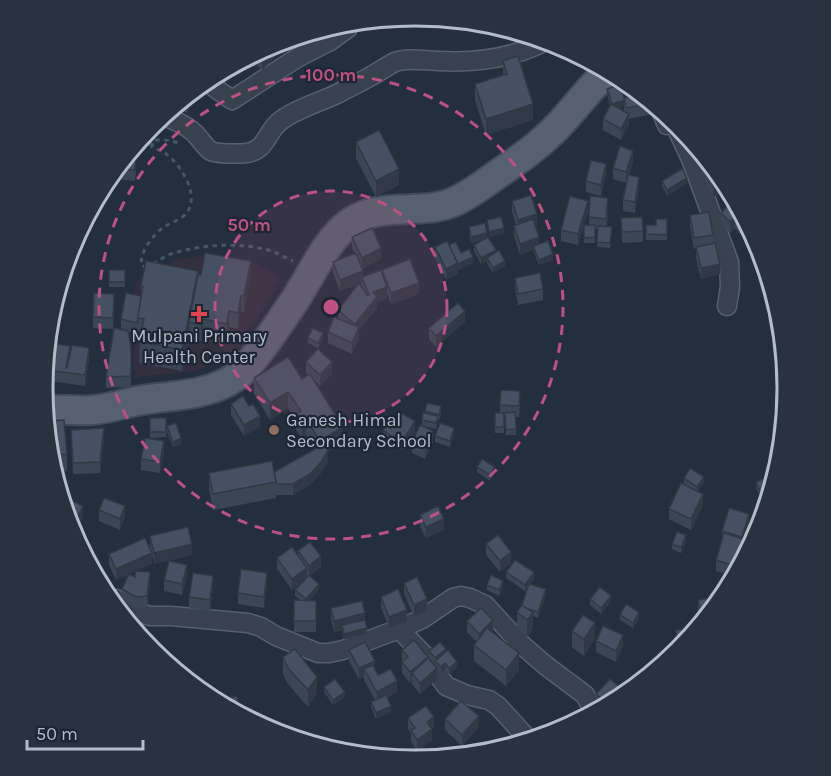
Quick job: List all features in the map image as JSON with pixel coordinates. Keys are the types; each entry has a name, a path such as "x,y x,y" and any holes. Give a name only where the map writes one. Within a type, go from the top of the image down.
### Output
{"main road":[{"path":"54,410 93,410 201,391 226,383 236,377 256,355 294,302 335,236 348,224 375,211 424,209 456,201 524,156 559,125 589,89 602,77"}],"street":[{"path":"215,88 232,100 326,37"},
{"path":"171,120 192,130 213,152 244,154 256,151 278,123 294,113 396,62 485,60 536,46"},
{"path":"682,143 695,170 729,262 730,286 727,306"},
{"path":"125,605 150,616 248,623 318,653 329,653 399,629 422,619 453,598 461,596 485,605 522,645 585,695 591,705"},
{"path":"399,629 424,655 446,686 489,700 498,706 523,734"}],"path":[{"path":"147,144 157,140 166,140 203,154 208,155 213,152"},
{"path":"152,144 152,147 164,152 174,161 184,175 189,184 190,203 185,214 159,231 145,249 140,263 142,266 152,266 173,253 230,245 273,252 313,271"}],"shaded area":[{"name":"Mulpani Primary Health Center","path":"215,254 256,263 278,275 280,281 255,322 232,350 219,360 196,371 135,377 133,359 140,306 135,301 134,291 137,280 153,276 174,260"}],"building":[{"path":"518,56 533,104 486,119 475,84 507,74 503,61"},
{"path":"616,86 621,90 625,100 612,104 607,89"},
{"path":"631,97 642,105 626,108 624,98"},
{"path":"611,104 629,114 621,129 603,119"},
{"path":"379,130 399,169 376,181 356,142"},
{"path":"620,146 633,151 626,172 613,168"},
{"path":"134,160 136,160 135,170 126,169"},
{"path":"591,160 606,164 601,185 586,181"},
{"path":"682,169 687,178 667,190 662,181"},
{"path":"705,170 715,185 713,186"},
{"path":"628,175 639,177 635,202 623,200"},
{"path":"531,195 537,214 518,220 512,201"},
{"path":"570,196 588,201 578,234 561,230"},
{"path":"590,196 608,198 606,219 589,217"},
{"path":"728,205 735,217 730,222 721,213"},
{"path":"709,212 713,235 694,238 690,215"},
{"path":"501,217 504,228 489,232 487,220"},
{"path":"642,217 643,231 622,232 621,218"},
{"path":"533,219 539,237 520,244 514,226"},
{"path":"656,219 667,219 667,235 646,234 646,225 656,225"},
{"path":"485,223 487,233 471,237 469,227"},
{"path":"584,225 595,225 595,237 584,238"},
{"path":"598,226 612,227 610,243 597,242"},
{"path":"372,228 381,248 362,258 352,237"},
{"path":"488,237 496,250 481,258 474,245"},
{"path":"447,241 458,263 446,269 435,247"},
{"path":"548,241 553,254 539,260 533,246"},
{"path":"456,242 461,253 469,249 473,257 458,264 449,245"},
{"path":"715,243 720,264 701,268 696,247"},
{"path":"499,250 505,261 493,268 487,258"},
{"path":"205,253 251,261 238,313 229,311 227,324 203,319 201,325 189,322 198,274 201,275"},
{"path":"356,253 363,271 340,280 333,262"},
{"path":"410,259 419,283 391,293 382,270"},
{"path":"146,261 198,271 182,350 139,341 144,319 137,318"},
{"path":"109,270 125,270 125,282 109,282"},
{"path":"381,270 387,287 373,292 377,297 355,324 338,310 359,283 369,295 362,277"},
{"path":"540,273 543,289 518,294 515,278"},
{"path":"94,293 114,294 113,318 93,317"},
{"path":"126,293 141,296 137,323 121,319"},
{"path":"458,303 465,311 436,336 429,328"},
{"path":"334,317 359,327 352,343 328,332"},
{"path":"114,328 128,331 131,346 131,376 106,377"},
{"path":"313,328 323,333 318,343 308,338"},
{"path":"56,344 70,346 66,368 72,345 89,348 85,375 54,371"},
{"path":"318,349 332,362 320,375 306,362"},
{"path":"288,357 302,379 310,374 343,427 320,441 306,419 302,422 296,414 301,411 288,392 270,403 254,378"},
{"path":"501,390 520,391 519,406 500,405"},
{"path":"243,396 249,406 253,404 260,416 244,425 231,404"},
{"path":"427,403 441,406 439,415 425,411"},
{"path":"515,412 516,429 506,430 505,413"},
{"path":"401,413 415,421 404,439 396,435 394,438 383,430 392,417 397,420"},
{"path":"423,413 438,416 436,423 422,420"},
{"path":"495,413 504,413 504,427 495,427"},
{"path":"150,418 166,418 166,432 150,432"},
{"path":"64,420 67,454 59,455 55,421"},
{"path":"176,423 181,438 173,442 167,426"},
{"path":"440,423 454,428 450,441 435,436"},
{"path":"420,425 433,431 425,448 412,442"},
{"path":"104,428 100,462 73,463 71,430"},
{"path":"145,438 164,441 160,462 141,459"},
{"path":"324,444 328,451 310,474 293,484 276,484 274,472"},
{"path":"482,459 495,467 490,475 477,467"},
{"path":"272,461 276,482 213,494 209,473"},
{"path":"690,468 704,477 697,487 684,478"},
{"path":"767,477 762,495 756,482"},
{"path":"681,483 703,494 691,519 669,509"},
{"path":"104,498 125,506 120,519 99,510"},
{"path":"71,500 83,506 77,518"},
{"path":"438,506 444,519 426,527 420,515"},
{"path":"729,508 749,514 742,537 722,531"},
{"path":"188,527 192,544 154,553 150,536"},
{"path":"677,532 686,535 681,547 672,544"},
{"path":"724,533 743,539 731,565 716,560"},
{"path":"498,535 511,552 500,561 486,544"},
{"path":"145,538 152,553 116,569 109,554"},
{"path":"310,542 321,556 309,566 298,551"},
{"path":"292,547 307,568 292,579 277,558"},
{"path":"515,560 534,572 525,585 506,572"},
{"path":"169,561 187,565 182,584 164,580"},
{"path":"241,569 267,573 264,597 238,593"},
{"path":"135,571 150,572 147,596 136,597 122,589 129,574 135,577"},
{"path":"193,573 213,576 210,600 189,597"},
{"path":"309,575 319,584 306,599 295,590"},
{"path":"491,575 503,581 499,590 487,585"},
{"path":"417,577 427,599 414,605 404,583"},
{"path":"529,584 546,589 538,612 522,605"},
{"path":"600,587 611,596 601,608 590,599"},
{"path":"398,589 407,610 389,617 381,597"},
{"path":"711,598 701,612 698,600"},
{"path":"294,600 316,601 316,621 294,621"},
{"path":"362,601 365,613 334,621 331,608"},
{"path":"626,604 639,612 633,623 620,615"},
{"path":"522,605 533,613 527,620 517,612"},
{"path":"481,608 493,620 479,634 467,621"},
{"path":"583,615 595,623 584,639 572,631"},
{"path":"365,620 367,628 344,634 342,625"},
{"path":"603,626 623,635 616,651 596,641"},
{"path":"487,628 519,653 506,670 474,645"},
{"path":"686,629 677,639 676,630"},
{"path":"414,640 428,657 410,672 402,662 408,657 402,650"},
{"path":"365,642 375,661 359,668 349,650"},
{"path":"440,642 446,649 435,658 429,651"},
{"path":"295,649 317,677 308,690 288,668 283,657"},
{"path":"448,650 457,662 449,668 445,663 441,667 435,661"},
{"path":"428,658 437,668 420,683 412,673"},
{"path":"373,665 378,675 391,669 397,681 377,692 364,669"},
{"path":"335,679 345,692 333,700 324,687"},
{"path":"610,679 620,687 602,699 596,694"},
{"path":"386,695 391,706 376,713 371,702"},
{"path":"237,696 239,704 234,702 228,698"},
{"path":"461,701 479,716 462,735 445,719"},
{"path":"426,706 434,717 427,722 432,729 417,740 411,730 415,728 408,718"}],"place":[{"name":"Mulpani Primary Health Center","path":"199,314"},
{"name":"Ganesh Himal Secondary School","path":"274,430"}]}
